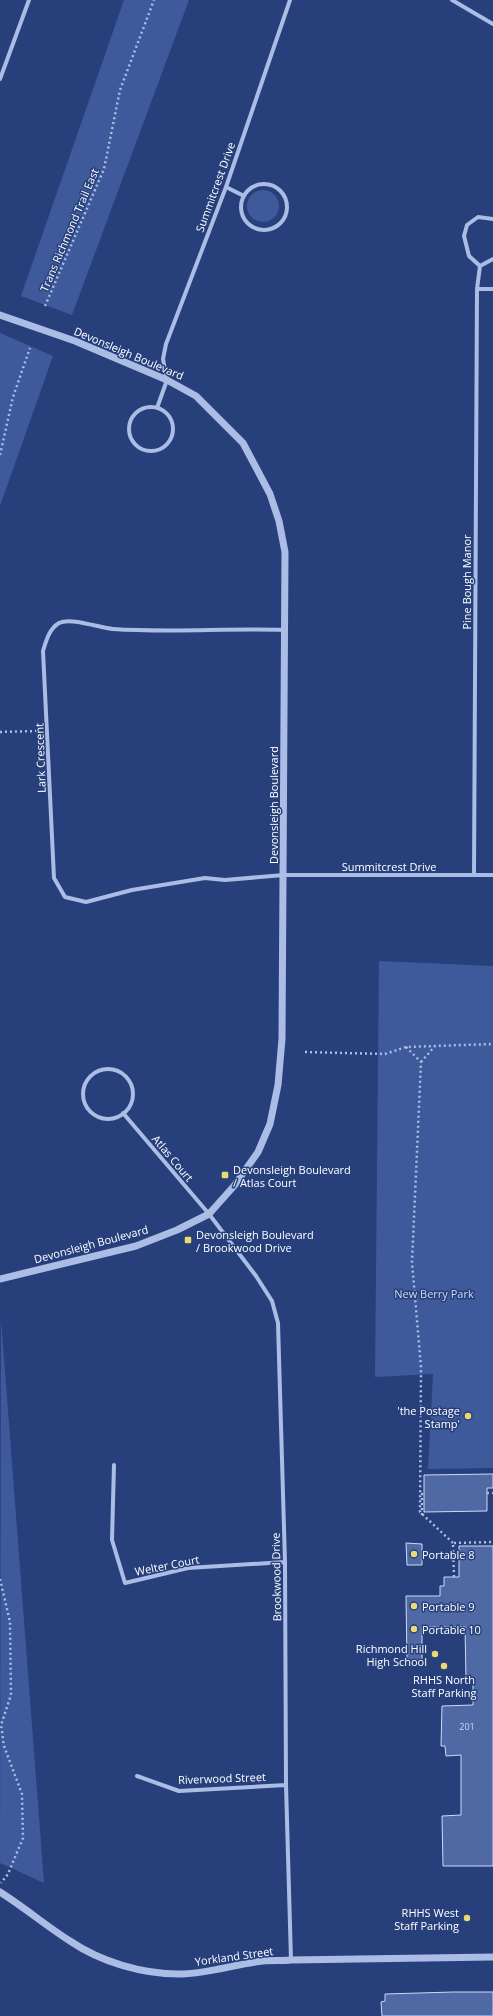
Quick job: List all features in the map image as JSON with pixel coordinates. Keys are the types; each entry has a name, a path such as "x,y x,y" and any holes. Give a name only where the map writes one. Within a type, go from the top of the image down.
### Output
{"street":[{"path":"0,79 29,0"},
{"name":"Summitcrest Drive","path":"167,380 163,359 166,344 226,188 290,0"},
{"path":"452,0 493,24"},
{"path":"258,184 268,184 277,187 284,194 287,203 286,212 282,221 275,227 266,229 256,228 248,223 243,215 242,206 244,196 250,189 258,184"},
{"path":"226,188 244,196"},
{"path":"493,219 478,217 467,225 464,236 469,256 480,266 493,259"},
{"name":"Pine Bough Manor","path":"474,875 477,289 480,266"},
{"path":"477,289 493,289"},
{"name":"Devonsleigh Boulevard","path":"0,315 75,341 167,380 196,396 243,443 270,494 279,521 285,552 282,1039 278,1085 270,1124 258,1152 234,1186 209,1214 177,1230 136,1246 0,1278"},
{"path":"157,408 167,380"},
{"path":"157,408 165,413 170,419 173,427 172,436 162,449 153,451 145,450 137,446 132,440 130,423 134,416 141,410 157,408"},
{"name":"Lark Crescent","path":"284,630 226,629 150,631 109,628 66,621 59,623 49,633 43,652 48,730 54,878 65,897 86,902 115,894 189,880 205,878 224,880 284,875"},
{"name":"Summitcrest Drive","path":"284,875 493,875"},
{"path":"105,1069 115,1070 124,1074 130,1082 132,1091 131,1101 123,1113 110,1119 100,1118 92,1113 86,1106 83,1096 84,1086 88,1078 96,1072 105,1069"},
{"name":"Atlas Court","path":"123,1113 209,1214"},
{"name":"Brookwood Drive","path":"209,1214 272,1301 278,1323 285,1562 286,1785 291,1960"},
{"name":"Welter Court","path":"114,1465 112,1540 125,1583 188,1568 285,1562"},
{"name":"Riverwood Street","path":"137,1776 179,1791 286,1785"},
{"name":"Yorkland Street","path":"0,1892 71,1942 102,1958 131,1967 179,1974 263,1961 493,1957"}],"path":[{"name":"Trans Richmond Trail East","path":"45,306 104,169 120,90 154,0"},
{"path":"0,455 13,397 30,348"},
{"path":"0,732 48,730"},
{"path":"305,1052 385,1054 406,1047 493,1044"},
{"path":"435,1046 421,1062 412,1262 421,1367 422,1516 453,1543 493,1542"},
{"path":"406,1047 421,1062"},
{"path":"487,1493 493,1493"},
{"path":"453,1543 454,1577"},
{"path":"0,1579 10,1622 11,1695 1,1725 4,1746 22,1794 23,1838 8,1874 0,1884"}],"green space":[{"path":"124,0 189,0 72,315 21,296"},
{"path":"263,190 269,191 276,197 279,206 278,212 272,219 263,222 257,221 250,215 247,206 248,200 254,193"},
{"path":"0,333 53,356 0,506"},
{"name":"New Berry Park","path":"379,961 493,966 493,1468 428,1469 433,1374 375,1377"},
{"path":"1,1319 44,1883 0,1863"}],"building":[{"path":"493,1474 493,1488 487,1488 487,1511 424,1512 424,1475"},
{"name":"Portable 8","path":"406,1543 422,1544 422,1565 407,1565"},
{"name":"Richmond Hill High School","path":"459,1546 493,1546 493,1866 443,1866 442,1816 461,1815 461,1755 446,1756 445,1746 441,1746 442,1706 473,1705 473,1679 466,1679 465,1627 422,1627 422,1661 407,1661 406,1596 440,1596 440,1586 444,1586 444,1577 459,1577"},
{"path":"493,1992 493,2016 382,2016 381,2002 385,2001 385,1994"}],"place":[{"name":"Devonsleigh Boulevard / Atlas Court","path":"225,1175"},
{"name":"Devonsleigh Boulevard / Brookwood Drive","path":"188,1240"},
{"name":"'the Postage Stamp'","path":"468,1416"},
{"name":"Portable 8","path":"414,1554"},
{"name":"Portable 9","path":"414,1606"},
{"name":"Portable 10","path":"414,1629"},
{"name":"Richmond Hill High School","path":"435,1654"},
{"name":"RHHS North Staff Parking","path":"444,1666"},
{"name":"RHHS West Staff Parking","path":"467,1918"}]}
